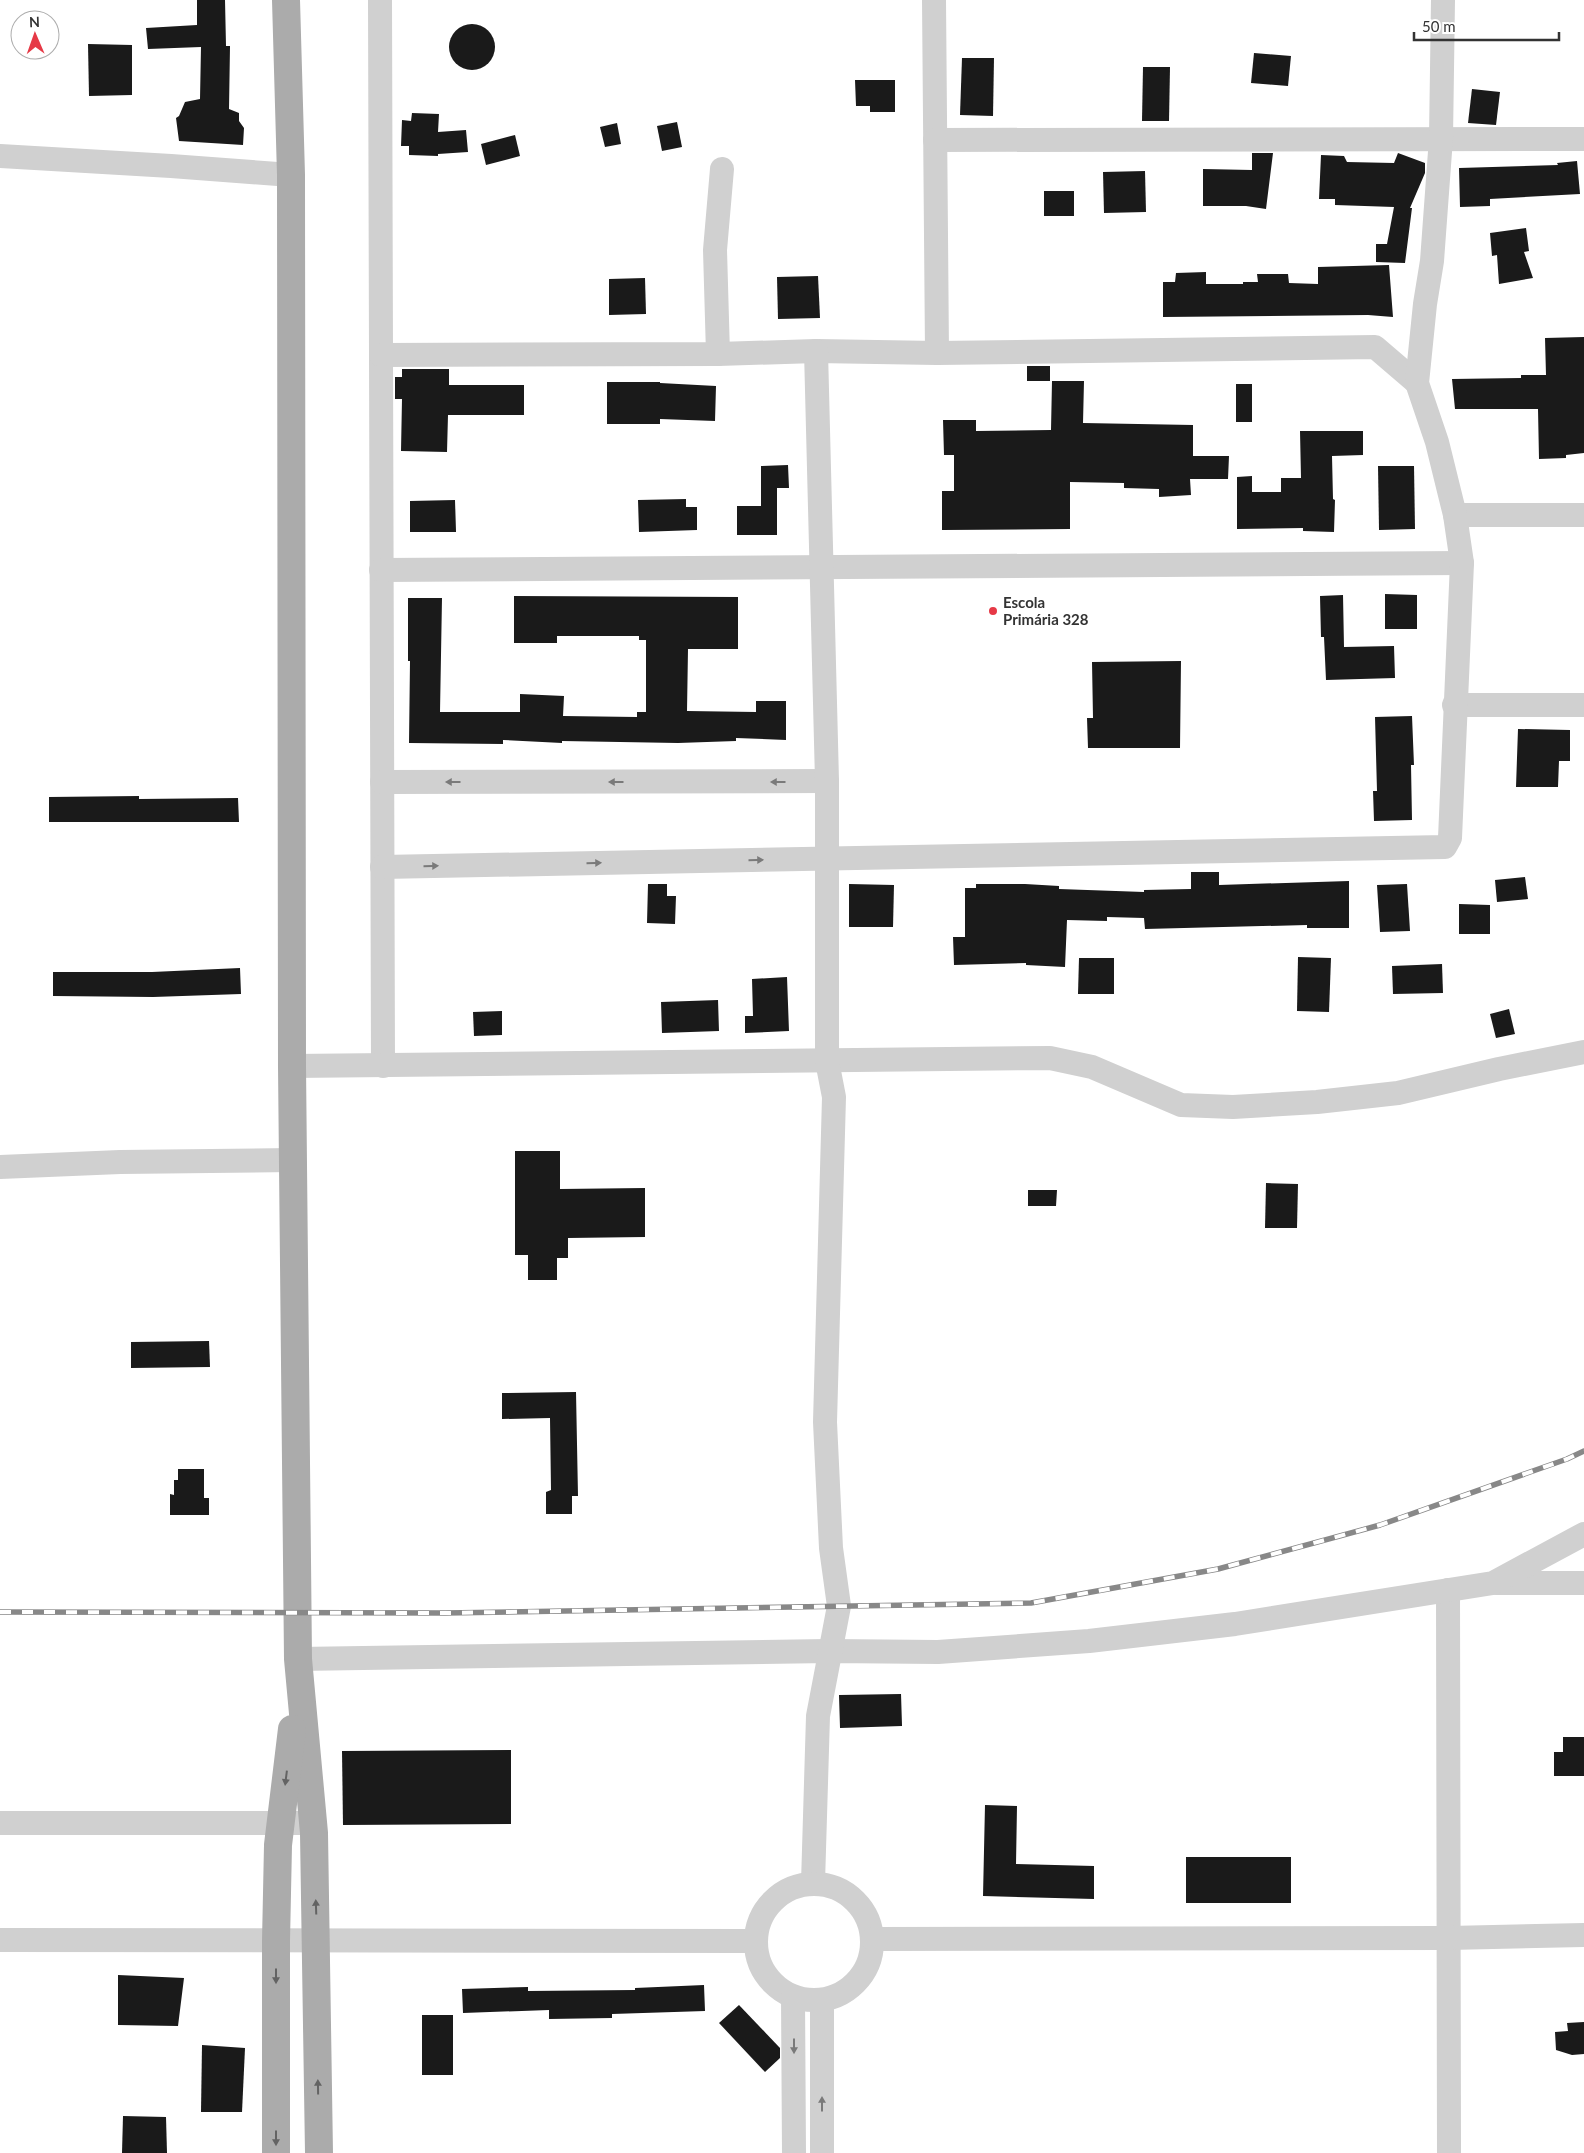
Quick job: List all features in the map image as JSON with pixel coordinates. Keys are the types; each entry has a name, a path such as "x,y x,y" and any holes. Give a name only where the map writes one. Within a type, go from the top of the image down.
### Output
{"main road":[{"path":"286,0 291,174 292,1066 298,1668 312,1823 317,1941 319,2153"},
{"path":"276,2153 276,1941 281,1823 298,1668"}],"street":[{"path":"380,0 383,1066"},
{"path":"934,0 937,353"},
{"path":"382,867 1445,847 1450,838 1454,705 1462,563 1455,515 1437,442 1418,383 1425,304 1432,261 1441,138 1443,0"},
{"path":"935,140 1584,138"},
{"path":"0,156 291,174"},
{"path":"718,354 715,250 722,169"},
{"path":"381,355 718,354 816,351 937,353 1375,347 1418,383"},
{"path":"813,1883 818,1716 839,1606 831,1548 825,1422 834,1097 827,1061 827,781 820,567 816,351"},
{"path":"1455,515 1584,514"},
{"path":"382,570 1462,563"},
{"path":"1454,705 1584,705"},
{"path":"382,782 827,781"},
{"path":"292,1066 1050,1058 1092,1066 1180,1105 1233,1107 1317,1102 1398,1093 1499,1069 1584,1052"},
{"path":"0,1166 110,1162 293,1160"},
{"path":"1493,1583 1584,1534"},
{"path":"298,1668 829,1651 938,1652 1089,1641 1236,1624 1493,1583 1584,1583"},
{"path":"1448,1590 1449,2153"},
{"path":"0,1823 312,1823"},
{"path":"813,1883 842,1890 864,1910 873,1939 870,1960 859,1979 842,1993 822,2000 793,1997 773,1984 759,1965 754,1941 762,1912 784,1891 813,1883"},
{"path":"873,1939 1449,1938 1584,1935"},
{"path":"0,1940 754,1941"},
{"path":"793,1997 794,2153"},
{"path":"822,2000 822,2153"}],"building":[{"path":"197,0 225,0 226,46 230,46 229,109 239,113 239,121 244,128 243,145 179,141 176,118 179,116 185,102 200,99 201,47 148,49 146,28 197,25"},
{"path":"472,24 485,28 491,34 495,47 491,60 485,66 472,70 459,66 453,60 449,47 453,34 459,28"},
{"path":"88,44 132,45 132,95 89,96"},
{"path":"1254,53 1291,56 1288,86 1251,83"},
{"path":"962,58 994,58 993,116 960,115"},
{"path":"1143,67 1170,67 1169,121 1142,121"},
{"path":"855,80 895,80 895,112 870,112 870,106 856,106"},
{"path":"1472,89 1500,92 1496,125 1468,123"},
{"path":"412,113 439,114 438,132 466,130 468,152 438,154 438,156 409,155 409,146 401,146 402,120 411,121"},
{"path":"677,122 682,147 662,151 657,126"},
{"path":"617,123 621,144 605,147 600,127"},
{"path":"515,135 520,156 486,165 481,144"},
{"path":"1252,153 1273,153 1266,209 1246,206 1203,206 1203,169 1252,170"},
{"path":"1398,153 1425,163 1425,173 1410,208 1412,208 1405,263 1376,262 1376,244 1387,244 1394,207 1335,205 1335,199 1319,199 1321,155 1344,156 1347,162 1394,163"},
{"path":"1577,161 1580,194 1490,199 1490,206 1460,207 1459,168 1558,165 1557,163"},
{"path":"1145,171 1146,212 1104,213 1103,172"},
{"path":"1044,191 1074,191 1074,216 1044,216"},
{"path":"1526,228 1529,251 1524,252 1533,278 1499,284 1497,255 1492,256 1490,233"},
{"path":"1389,265 1393,317 1368,315 1163,317 1163,282 1175,282 1176,273 1206,272 1206,284 1243,284 1243,282 1258,282 1257,274 1288,274 1289,283 1318,284 1318,267"},
{"path":"818,276 820,318 778,319 777,277"},
{"path":"645,278 646,314 609,315 609,279"},
{"path":"1584,337 1584,453 1566,455 1566,458 1539,459 1538,409 1455,409 1452,379 1521,378 1521,375 1546,375 1545,338"},
{"path":"1027,366 1050,366 1050,381 1027,381"},
{"path":"402,369 449,369 449,385 524,385 524,415 448,415 447,452 401,451 402,399 395,399 395,377 402,377"},
{"path":"1052,381 1084,381 1083,423 1193,425 1193,456 1229,456 1228,479 1190,479 1191,495 1159,497 1159,489 1124,488 1124,483 1070,482 1070,529 942,530 942,491 954,491 954,455 944,455 943,420 976,420 976,431 1051,430"},
{"path":"607,382 660,382 716,386 715,421 660,419 660,424 607,424"},
{"path":"1236,384 1252,384 1252,422 1236,422"},
{"path":"1300,431 1363,431 1363,455 1332,456 1333,499 1335,500 1334,532 1303,531 1303,528 1237,529 1237,477 1252,476 1252,492 1281,492 1281,478 1301,478"},
{"path":"788,465 789,488 777,488 777,535 737,535 737,506 761,506 761,466"},
{"path":"1378,466 1414,466 1415,529 1379,530"},
{"path":"686,499 686,507 697,507 697,530 639,532 638,500"},
{"path":"455,500 456,532 410,532 410,501"},
{"path":"1385,594 1417,595 1417,629 1385,629"},
{"path":"1343,595 1344,647 1394,646 1395,678 1326,680 1324,637 1321,637 1320,596"},
{"path":"514,596 738,597 738,649 688,649 687,711 756,712 756,701 786,701 786,740 736,738 736,741 678,743 562,741 562,743 503,740 503,744 409,743 410,661 408,661 408,598 442,598 440,712 520,712 520,694 564,696 563,716 637,717 637,712 646,712 646,640 639,640 639,636 557,636 557,643 514,643"},
{"path":"1181,661 1180,748 1088,748 1087,718 1093,718 1092,662"},
{"path":"1412,716 1414,765 1411,765 1412,820 1374,821 1373,791 1377,791 1375,717"},
{"path":"1518,729 1570,730 1570,761 1559,761 1558,787 1516,787"},
{"path":"139,796 139,799 238,798 239,822 49,822 49,797"},
{"path":"1191,872 1219,872 1219,885 1349,881 1349,928 1307,928 1307,925 1145,929 1144,918 1107,917 1107,921 1067,920 1065,967 1026,965 1026,963 954,965 953,937 965,937 965,888 976,888 976,884 1025,884 1059,886 1059,889 1144,892 1144,890 1191,889"},
{"path":"1525,877 1528,899 1497,902 1495,880"},
{"path":"648,884 667,884 667,896 676,896 675,924 647,923"},
{"path":"849,884 894,885 893,927 849,927"},
{"path":"1407,884 1410,931 1380,932 1377,885"},
{"path":"1459,904 1490,905 1490,934 1459,934"},
{"path":"1298,957 1331,958 1329,1012 1297,1011"},
{"path":"1079,958 1114,958 1114,994 1078,994"},
{"path":"1442,964 1443,993 1393,994 1392,966"},
{"path":"240,968 241,994 153,997 53,996 53,972 152,972"},
{"path":"787,977 789,1031 745,1033 745,1016 753,1016 752,979"},
{"path":"718,1000 719,1031 662,1033 661,1002"},
{"path":"1509,1009 1515,1034 1496,1038 1490,1014"},
{"path":"502,1011 502,1035 474,1036 473,1012"},
{"path":"515,1151 560,1151 560,1189 645,1188 645,1237 568,1238 568,1258 557,1258 557,1280 528,1280 528,1255 515,1255"},
{"path":"1266,1183 1298,1184 1297,1228 1265,1228"},
{"path":"1028,1190 1057,1190 1056,1206 1028,1206"},
{"path":"209,1341 210,1367 131,1368 131,1342"},
{"path":"576,1392 578,1496 572,1496 572,1514 546,1514 546,1492 551,1490 550,1418 502,1419 502,1393"},
{"path":"178,1469 204,1469 204,1498 209,1498 209,1515 170,1515 170,1494 174,1495 174,1480 178,1480"},
{"path":"901,1694 902,1726 840,1728 839,1695"},
{"path":"1563,1737 1584,1737 1584,1776 1554,1776 1554,1752 1563,1752"},
{"path":"511,1750 511,1824 343,1825 342,1751"},
{"path":"985,1805 1017,1806 1016,1864 1094,1866 1094,1899 983,1896"},
{"path":"1186,1857 1291,1857 1291,1903 1186,1903"},
{"path":"118,1975 184,1978 178,2026 118,2025"},
{"path":"704,1985 705,2011 612,2014 612,2018 549,2019 549,2010 463,2013 462,1989 528,1987 528,1991 635,1990 635,1988"},
{"path":"739,2005 780,2048 780,2058 765,2072 719,2023"},
{"path":"422,2015 453,2015 453,2075 422,2075"},
{"path":"1584,2022 1584,2054 1572,2055 1556,2050 1555,2032 1568,2031 1567,2023"},
{"path":"202,2045 245,2048 242,2112 201,2112"},
{"path":"123,2116 166,2117 167,2153 122,2153"}],"railway":[{"path":"0,1612 445,1613 1031,1603 1218,1569 1380,1525 1567,1459 1584,1451"}],"place":[{"name":"Escola Primária 328","path":"993,611"}]}
